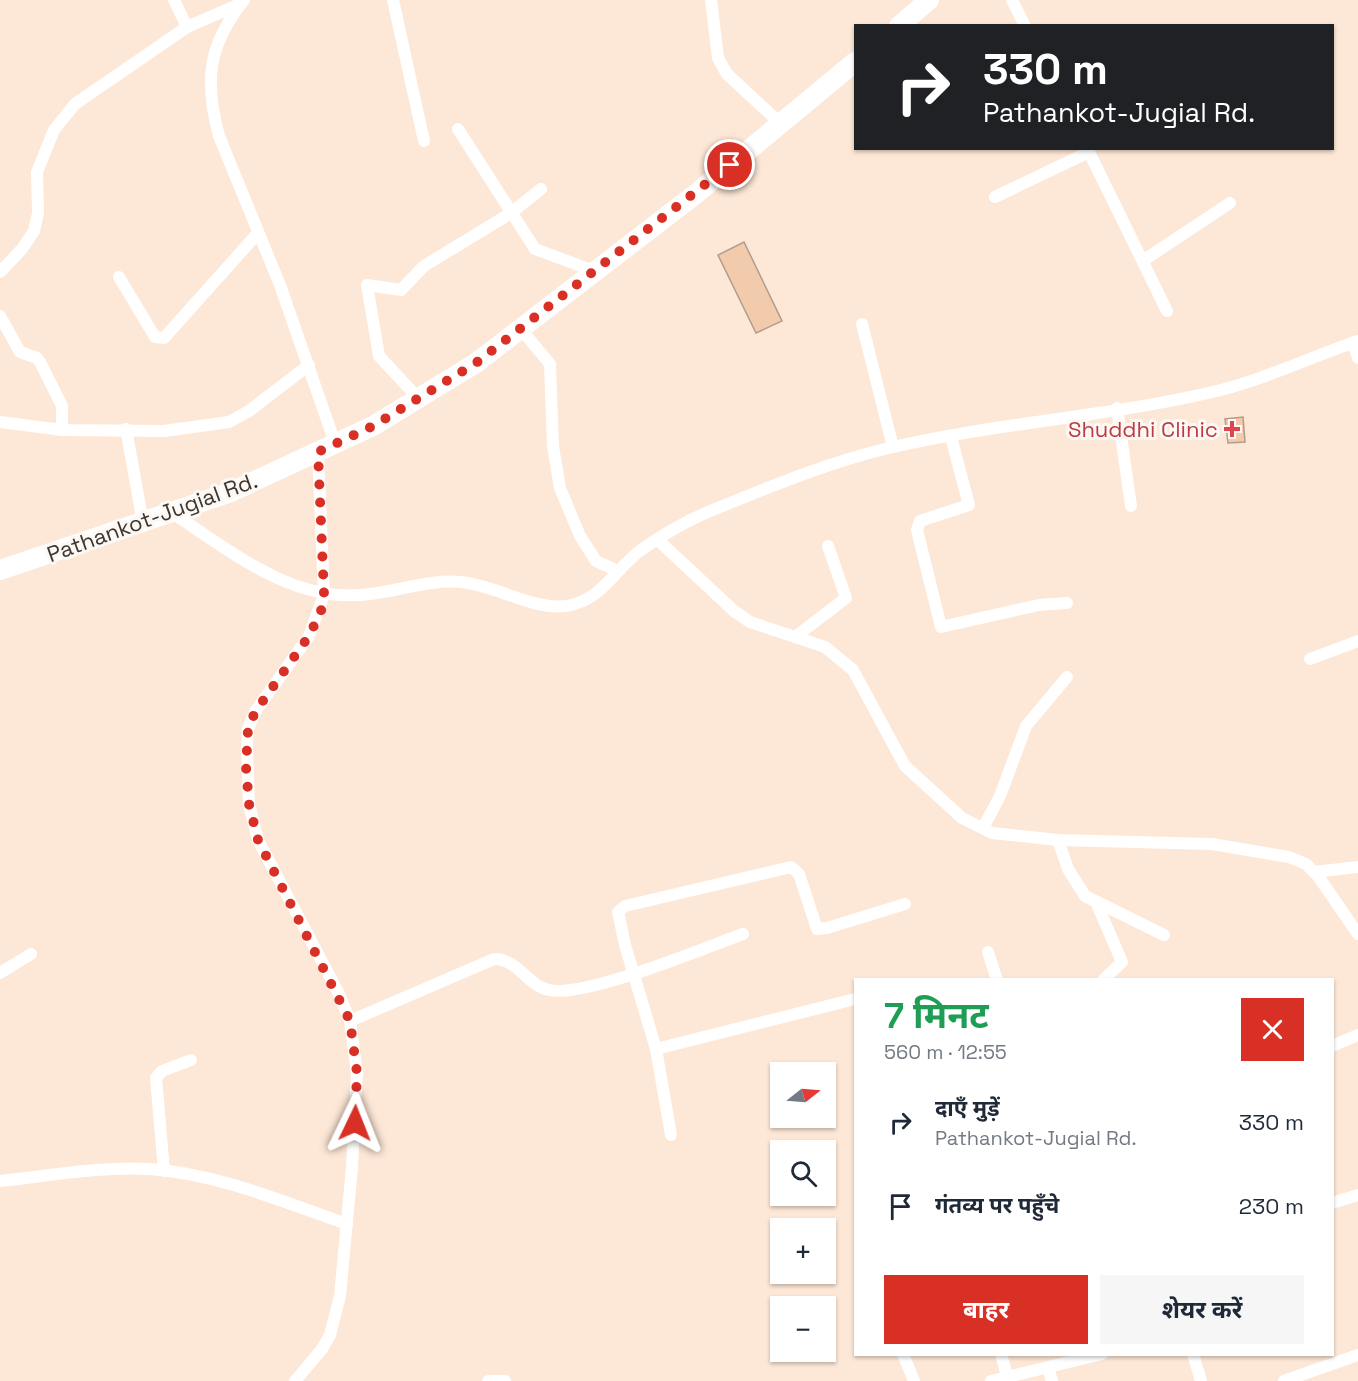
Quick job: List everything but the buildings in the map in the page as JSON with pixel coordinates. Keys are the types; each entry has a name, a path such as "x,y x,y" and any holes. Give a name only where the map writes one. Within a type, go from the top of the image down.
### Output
{"main road":[{"path":"901,24 930,0"},
{"name":"Pathankot-Jugial Rd.","path":"0,570 231,492 373,426 476,363 697,193 854,63"}],"street":[{"path":"174,0 187,27"},
{"path":"393,0 424,141"},
{"path":"711,0 721,64 727,74 780,124"},
{"path":"1012,0 1024,24"},
{"path":"0,272 22,249 34,231 38,213 36,172 54,130 66,114 75,104 187,27 242,2"},
{"path":"242,2 218,39 211,63 211,106 219,136 309,365 327,447 324,594 321,611 309,636 255,712 248,729 246,767 249,804 258,840 350,1021 357,1073 340,1296 330,1335 322,1349 295,1381"},
{"path":"458,129 535,249 594,271"},
{"path":"995,197 1088,150 1144,260 1167,311"},
{"path":"418,399 379,356 367,285 401,290 424,266 512,213 541,189"},
{"path":"1144,260 1230,203"},
{"path":"119,277 159,339 170,333 258,233"},
{"path":"0,316 21,352 38,358 62,406 62,430"},
{"path":"862,324 893,447"},
{"path":"520,328 550,364 553,446 560,488 580,536 596,561 618,571"},
{"path":"172,513 271,577 324,594 379,594 443,581 471,583 557,606 589,600 642,549 706,512 893,447 1224,390 1355,342 1358,358"},
{"path":"0,422 62,430 164,431 229,422 249,411 309,365"},
{"path":"1117,408 1131,506"},
{"path":"126,429 144,523"},
{"path":"951,437 969,505 920,521 918,530 941,627 1039,605 1067,603"},
{"path":"658,540 734,611 750,622 825,647 853,670 904,766 954,812 992,833 1058,840 1201,844 1262,850 1289,856 1306,864 1314,872 1358,934"},
{"path":"795,637 846,598 828,546"},
{"path":"1310,659 1358,641"},
{"path":"983,828 1000,796 1026,726 1067,677"},
{"path":"1058,840 1068,869 1079,888 1096,904 1164,935"},
{"path":"671,1135 656,1049 616,916 620,908 791,867 799,874 817,928 827,928 905,904"},
{"path":"1314,872 1358,867"},
{"path":"1096,904 1122,962 1105,978"},
{"path":"350,1021 494,959 509,960 540,986 549,990 567,990 633,974 743,934"},
{"path":"988,952 996,978"},
{"path":"0,973 31,954"},
{"path":"656,1049 854,999"},
{"path":"1334,1045 1358,1035"},
{"path":"164,1171 156,1078 162,1071 191,1060"},
{"path":"0,1181 121,1169 164,1171 233,1184 347,1224"},
{"path":"1334,1202 1358,1195"},
{"path":"1284,1381 1311,1377 1358,1355"},
{"path":"904,1356 914,1381"},
{"path":"1002,1356 1007,1377"},
{"path":"991,1381 1094,1356"},
{"path":"1193,1356 1201,1381"},
{"path":"1048,1367 1052,1381"},
{"path":"488,1381 505,1381"}],"place":[{"name":"Shuddhi Clinic","path":"1232,429"}],"route":[{"path":"355,1123 357,1073 350,1021 339,994 258,840 249,804 246,767 248,729 255,712 289,667 309,636 321,611 324,594 321,478 318,452 373,426 476,363 730,165"}]}
